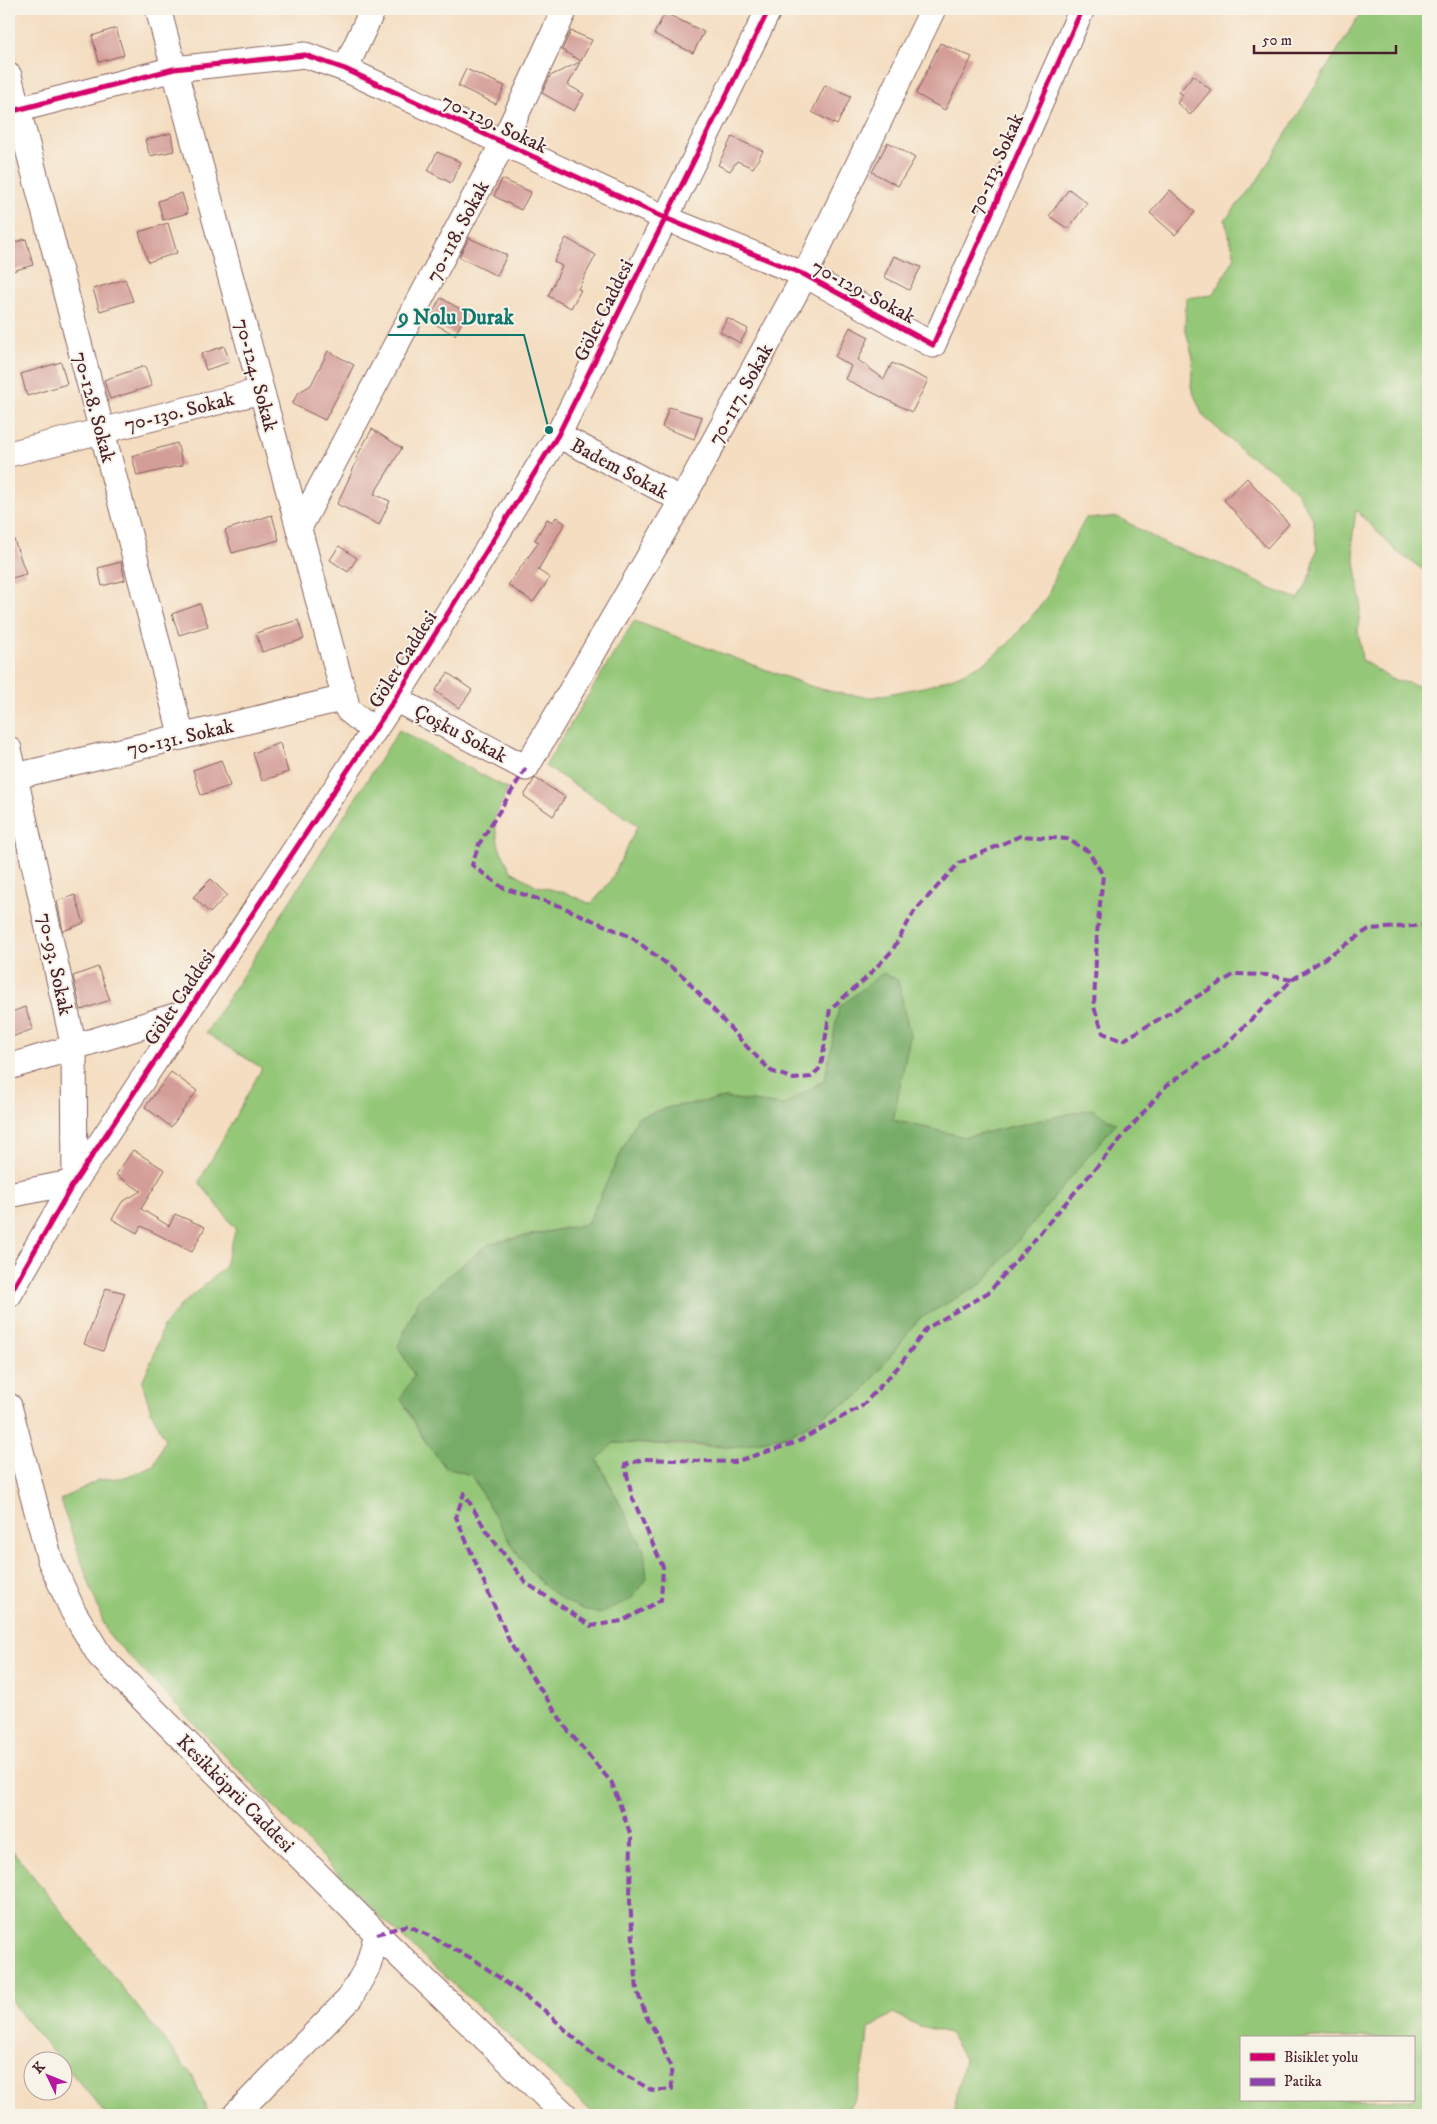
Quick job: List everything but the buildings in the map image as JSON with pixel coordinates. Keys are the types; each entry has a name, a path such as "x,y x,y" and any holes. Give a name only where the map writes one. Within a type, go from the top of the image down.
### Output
{"street":[{"name":"70-124. Sokak","path":"158,9 348,710 374,730"},
{"path":"345,69 373,9"},
{"name":"70-118. Sokak","path":"299,528 503,143 565,9"},
{"name":"Gölet Caddesi","path":"9,1295 74,1182 395,699 558,435 769,9"},
{"name":"70-117. Sokak","path":"526,768 682,500 805,275 933,9"},
{"name":"70-113. Sokak","path":"936,332 1082,9"},
{"name":"70-129. Sokak","path":"13,111 174,69 305,55 345,69 665,218 805,275 933,345 936,332"},
{"name":"70-128. Sokak","path":"9,76 13,111 102,431 182,737"},
{"name":"70-130. Sokak","path":"9,454 261,391"},
{"name":"Badem Sokak","path":"558,435 682,500"},
{"name":"70-131. Sokak","path":"16,776 345,698"},
{"name":"Çoşku Sokak","path":"395,699 526,768"},
{"name":"70-93. Sokak","path":"9,749 74,1048 74,1182"},
{"path":"9,1067 188,1012"},
{"path":"9,1194 74,1182"},
{"name":"Kesikköprü Caddesi","path":"9,1406 50,1560 73,1612 100,1656 377,1934 565,2115"},
{"path":"235,2115 350,1998 368,1966 377,1934"}],"green space":[{"path":"1363,9 1428,9 1428,573 1397,552 1356,510 1352,541 1361,601 1358,630 1362,660 1391,679 1428,688 1428,2115 953,2115 964,2059 949,2033 920,2026 893,2013 868,2030 862,2074 847,2115 595,2115 374,1911 107,1633 60,1500 98,1480 128,1477 154,1466 165,1439 151,1411 142,1382 154,1355 163,1327 180,1306 224,1268 236,1229 199,1182 262,1068 206,1033 399,730 508,789 494,819 499,847 511,871 537,886 566,893 591,904 610,882 638,825 545,766 634,621 813,687 842,694 873,697 928,686 959,675 986,662 1009,643 1047,598 1057,570 1086,518 1118,517 1165,544 1220,564 1271,589 1299,599 1310,577 1317,548 1313,519 1297,493 1275,471 1248,455 1203,416 1191,387 1193,358 1185,328 1186,298 1213,295 1235,257 1225,220 1257,181","holes":["910,1036 893,1120 965,1137 1091,1109 1115,1123 983,1283 919,1319 860,1395 789,1435 734,1447 614,1443 597,1459 644,1550 539,1580 519,1557 471,1475 446,1468 423,1438 401,1399 490,1243 587,1224 638,1117 671,1107 726,1098 784,1105 825,1080 828,1060"]},
{"path":"883,973 898,980 910,1036 893,1120 965,1137 1091,1109 1116,1123 983,1283 919,1319 860,1395 789,1435 734,1447 690,1444 614,1443 597,1460 644,1550 647,1578 631,1599 600,1614 574,1606 555,1594 526,1565 471,1475 446,1468 423,1438 401,1398 414,1375 398,1346 419,1299 490,1243 587,1224 638,1117 671,1107 726,1098 784,1105 825,1080 839,1007"},
{"path":"9,1846 192,2075 209,2115 107,2115 72,2074 72,2052 53,2052 21,2014 9,1996"}],"marked path":[{"path":"526,768 479,844 472,865 503,888 560,906 631,937 683,976 771,1071 794,1079 811,1077 821,1067 830,1009 864,980 892,951 914,912 959,863 1020,836 1067,839 1088,851 1103,875 1097,933 1094,1007 1103,1033 1122,1041 1235,974 1268,975 1292,980"},
{"path":"377,1934 408,1925 475,1960 544,2010 596,2058 653,2091 672,2089 671,2068 658,2036 647,2018 637,1991 630,1902 631,1836 612,1783 569,1732 511,1645 456,1517 464,1493 487,1532 526,1583 591,1626 622,1621 661,1600 663,1567 632,1497 625,1465 644,1459 734,1462 795,1443 862,1406 899,1366 927,1328 989,1292 1167,1085 1224,1046 1292,980 1369,929 1428,925"}],"cycle path":[{"path":"9,1295 72,1186 395,699 558,435 769,9"},
{"path":"9,112 174,69 305,55 345,69 665,218 805,275 933,345 1082,9"}],"place":[{"name":"9 Nolu Durak","path":"549,430"}]}
